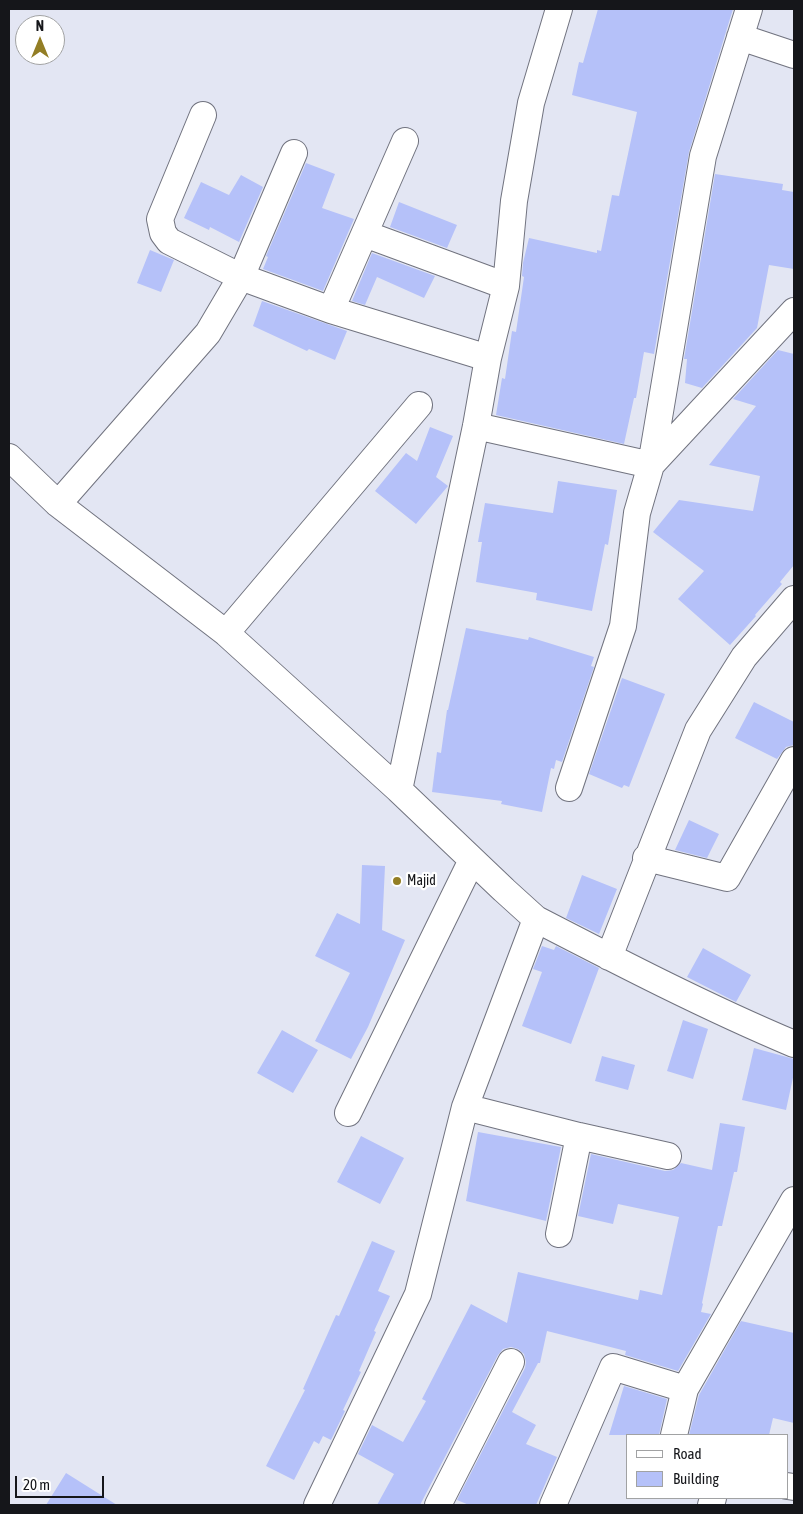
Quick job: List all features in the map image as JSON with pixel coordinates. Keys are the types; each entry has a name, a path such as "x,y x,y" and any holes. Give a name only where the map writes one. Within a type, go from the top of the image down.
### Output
{"street":[{"path":"399,790 476,426 488,358 506,286 514,201 531,103 559,9"},
{"path":"569,788 623,626 636,513 651,465 703,156 749,9"},
{"path":"740,37 794,55"},
{"path":"204,116 160,219 163,233 169,241 241,277 331,310 488,358"},
{"path":"331,310 405,142"},
{"path":"58,504 208,333 241,277 294,153"},
{"path":"365,234 506,286"},
{"path":"651,465 794,311"},
{"path":"226,633 419,405"},
{"path":"476,426 651,465"},
{"path":"9,457 58,504 226,633 399,790 536,918 609,957 734,1018 794,1044"},
{"path":"609,957 646,858 698,730 744,657 794,599"},
{"path":"646,858 727,878 794,760"},
{"path":"348,1113 472,860"},
{"path":"317,1505 418,1294 465,1107 536,918"},
{"path":"465,1107 668,1156"},
{"path":"559,1234 579,1136"},
{"path":"674,1434 685,1389 794,1200"},
{"path":"438,1505 512,1362"},
{"path":"553,1505 613,1367 685,1389"}],"building":[{"path":"598,9 733,9 689,152 654,354 644,352 636,398 634,398 624,444 496,415 502,378 505,379 512,331 516,332 524,277 522,276 523,263 529,238 597,253 597,250 601,251 612,195 619,196 637,112 572,95 579,62 583,63"},
{"path":"306,163 335,174 322,208 354,219 323,291 263,269 268,257 266,256"},
{"path":"715,174 783,184 782,190 794,192 794,269 769,265 757,328 702,388 685,383 687,359 684,359"},
{"path":"241,175 263,187 239,242 210,227 209,230 184,218 201,182 229,195"},
{"path":"399,202 457,225 447,248 390,227"},
{"path":"150,250 174,260 161,292 137,283"},
{"path":"372,253 435,276 424,298 377,277 365,305 352,301"},
{"path":"262,301 347,331 335,360 309,349 307,351 253,326"},
{"path":"778,350 794,354 794,565 780,582 782,584 730,645 678,599 704,571 653,532 679,500 753,511 760,476 709,465 756,406 733,399"},
{"path":"430,427 453,436 436,477 448,486 416,524 375,491 406,453 417,461"},
{"path":"558,481 617,490 608,545 605,544 592,611 536,600 537,593 476,582 482,542 478,542 485,503 553,513"},
{"path":"466,628 528,640 529,637 594,657 591,666 594,667 562,762 556,760 554,769 551,768 542,812 501,804 502,801 432,792 437,752 441,753 447,710"},
{"path":"622,678 665,694 629,787 624,785 622,788 589,774"},
{"path":"754,702 794,722 794,745 786,747 777,759 735,738"},
{"path":"689,820 719,834 707,858 675,850"},
{"path":"362,865 385,866 382,930 405,940 368,1027 351,1059 315,1041 350,973 315,956 337,913 360,924"},
{"path":"582,875 617,889 599,934 566,918"},
{"path":"542,946 554,950 556,946 599,968 571,1044 522,1026 542,972 533,969"},
{"path":"703,948 751,975 736,1002 687,977"},
{"path":"683,1020 708,1029 693,1079 667,1071"},
{"path":"282,1030 318,1050 293,1093 257,1073"},
{"path":"754,1048 794,1059 794,1073 786,1110 742,1100"},
{"path":"602,1056 635,1065 628,1090 595,1081"},
{"path":"720,1123 745,1127 737,1172 734,1172 722,1226 718,1226 702,1303 701,1312 711,1314 678,1371 625,1355 626,1351 547,1331 540,1363 538,1363 512,1412 536,1425 526,1444 557,1457 536,1505 469,1505 457,1500 525,1368 524,1354 518,1349 511,1347 503,1349 498,1355 420,1505 377,1505 394,1474 358,1454 372,1425 403,1442 426,1401 422,1399 471,1304 507,1323 518,1272 638,1300 640,1290 662,1295 679,1217 618,1204 613,1224 578,1216 591,1154 665,1171 673,1170 681,1163 712,1170"},
{"path":"478,1132 561,1147 546,1221 466,1201"},
{"path":"361,1136 404,1158 380,1204 337,1182"},
{"path":"372,1241 395,1251 378,1291 390,1296 374,1331 376,1332 359,1371 361,1372 331,1440 323,1436 319,1444 314,1441 294,1480 266,1466 305,1390 303,1389 336,1315 339,1316"},
{"path":"741,1321 794,1333 794,1423 773,1418 769,1434 689,1434 699,1395"},
{"path":"624,1386 667,1399 659,1434 609,1435"},
{"path":"66,1473 117,1505 46,1505"}],"place":[{"name":"Majid","path":"397,881"}]}
